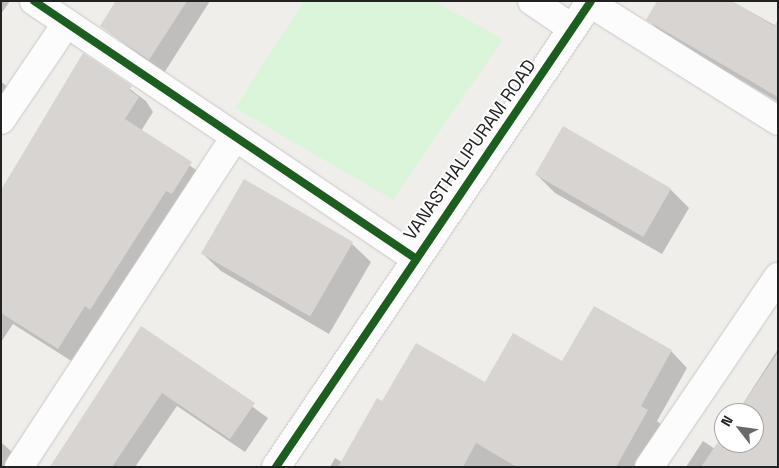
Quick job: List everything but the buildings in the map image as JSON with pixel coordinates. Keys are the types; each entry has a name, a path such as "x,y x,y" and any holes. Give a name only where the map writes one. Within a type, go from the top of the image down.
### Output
{"street":[{"path":"34,1 414,257"},
{"path":"532,1 572,28"},
{"path":"591,2 778,121"},
{"name":"VANASTHALIPURAM ROAD","path":"276,467 414,257 591,2"},
{"path":"1,120 67,23"},
{"path":"19,467 235,137"},
{"path":"649,467 778,277"}],"green space":[{"path":"304,1 434,1 503,39 393,200 235,108"}],"cycle path":[{"path":"34,1 414,257"},
{"path":"276,467 591,1"}]}
